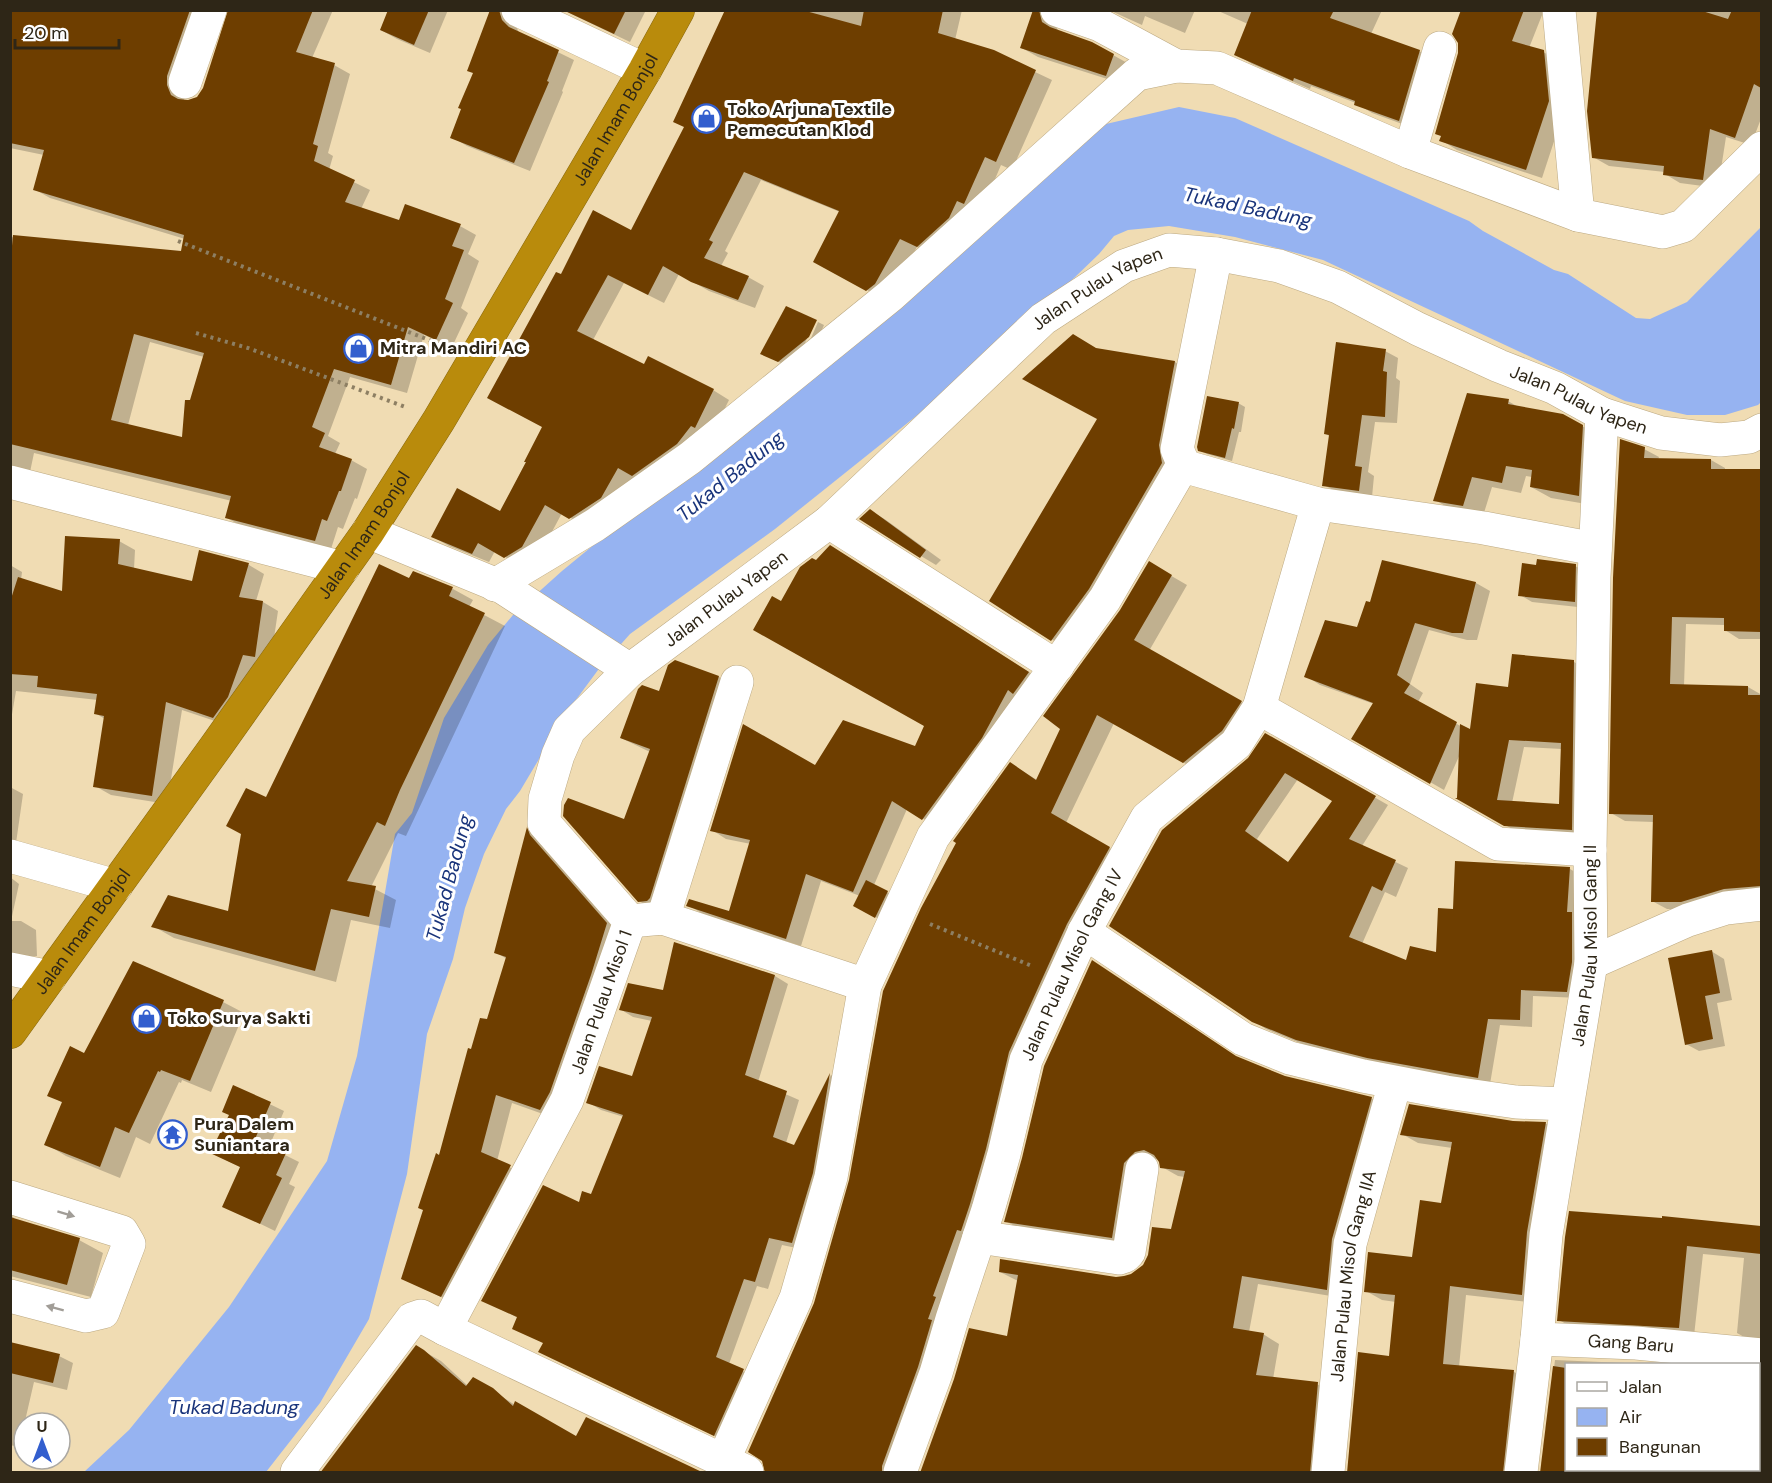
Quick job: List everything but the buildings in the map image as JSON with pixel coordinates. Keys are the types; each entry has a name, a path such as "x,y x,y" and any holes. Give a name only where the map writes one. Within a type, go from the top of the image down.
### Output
{"highway":[{"name":"Jalan Imam Bonjol","path":"10,1032 368,532 439,420 678,10"}],"street":[{"path":"185,82 210,10"},
{"path":"518,10 645,70"},
{"path":"1057,10 1100,25 1176,66"},
{"path":"1559,10 1578,215"},
{"path":"1410,152 1440,48"},
{"path":"499,586 596,525 690,458 890,296 1137,74 1176,66 1217,68 1410,152 1578,215 1663,232 1683,226 1761,148"},
{"name":"Jalan Pulau Yapen","path":"620,664 829,522 1043,319 1124,266 1169,250 1216,254 1279,266 1338,287 1418,329 1499,366 1555,388 1602,414 1661,433 1720,440 1749,437 1761,429"},
{"path":"1185,468 1177,449 1216,254"},
{"name":"Jalan Pulau Misol Gang II","path":"1521,1473 1537,1339 1546,1235 1591,963 1590,850 1595,549 1602,414"},
{"path":"297,1473 415,1316 421,1316 735,1467 796,1298 831,1177 865,985 933,837 1105,599 1180,470 1185,468 1318,504 1484,528 1595,549"},
{"path":"10,482 344,568"},
{"name":"Jalan Pulau Misol Gang IV","path":"900,1473 936,1373 979,1237 1004,1154 1026,1059 1084,932 1147,818 1236,744 1259,708 1318,504"},
{"path":"829,522 1046,660 1058,665"},
{"path":"368,532 499,586 620,664"},
{"name":"Jalan Pulau Misol 1","path":"445,1329 567,1100 630,921 600,884 544,823 544,799 558,755 569,730 620,664"},
{"path":"663,918 737,682"},
{"path":"1259,708 1498,844 1590,850"},
{"path":"10,856 116,886"},
{"path":"1591,963 1688,920 1726,908 1761,904"},
{"path":"630,921 663,918 865,985"},
{"path":"1084,932 1243,1039 1290,1058 1395,1083 1516,1102 1567,1104"},
{"path":"10,969 50,977"},
{"name":"Jalan Pulau Misol Gang IIA","path":"1328,1473 1350,1244 1395,1083"},
{"path":"979,1237 1125,1256 1129,1252 1142,1169"},
{"path":"10,1197 122,1232 129,1244 103,1312 86,1316 10,1296"},
{"name":"Gang Baru","path":"1537,1339 1635,1343 1717,1358 1761,1355"}],"path":[{"path":"178,241 475,359"},
{"path":"196,333 248,348 439,420"},
{"path":"899,912 1062,978"}],"water":[{"name":"Tukad Badung","path":"1179,107 1235,118 1469,221 1554,270 1568,274 1636,318 1650,319 1687,302 1761,227 1761,402 1758,405 1725,415 1687,415 1625,401 1323,260 1235,237 1169,226 1128,230 1114,236 1099,254 1000,349 775,529 630,634 598,670 567,712 520,791 506,809 484,854 465,908 453,959 427,1034 407,1174 369,1319 320,1403 266,1472 84,1472 129,1430 229,1307 327,1161 357,1056 395,834 412,813 444,718 488,645 513,615 562,571 1106,124"}],"place":[{"name":"Toko Arjuna Textile Pemecutan Klod","path":"706,119"},
{"name":"Mitra Mandiri AC","path":"359,348"},
{"name":"Toko Surya Sakti","path":"146,1018"},
{"name":"Pura Dalem Suniantara","path":"173,1134"}]}
